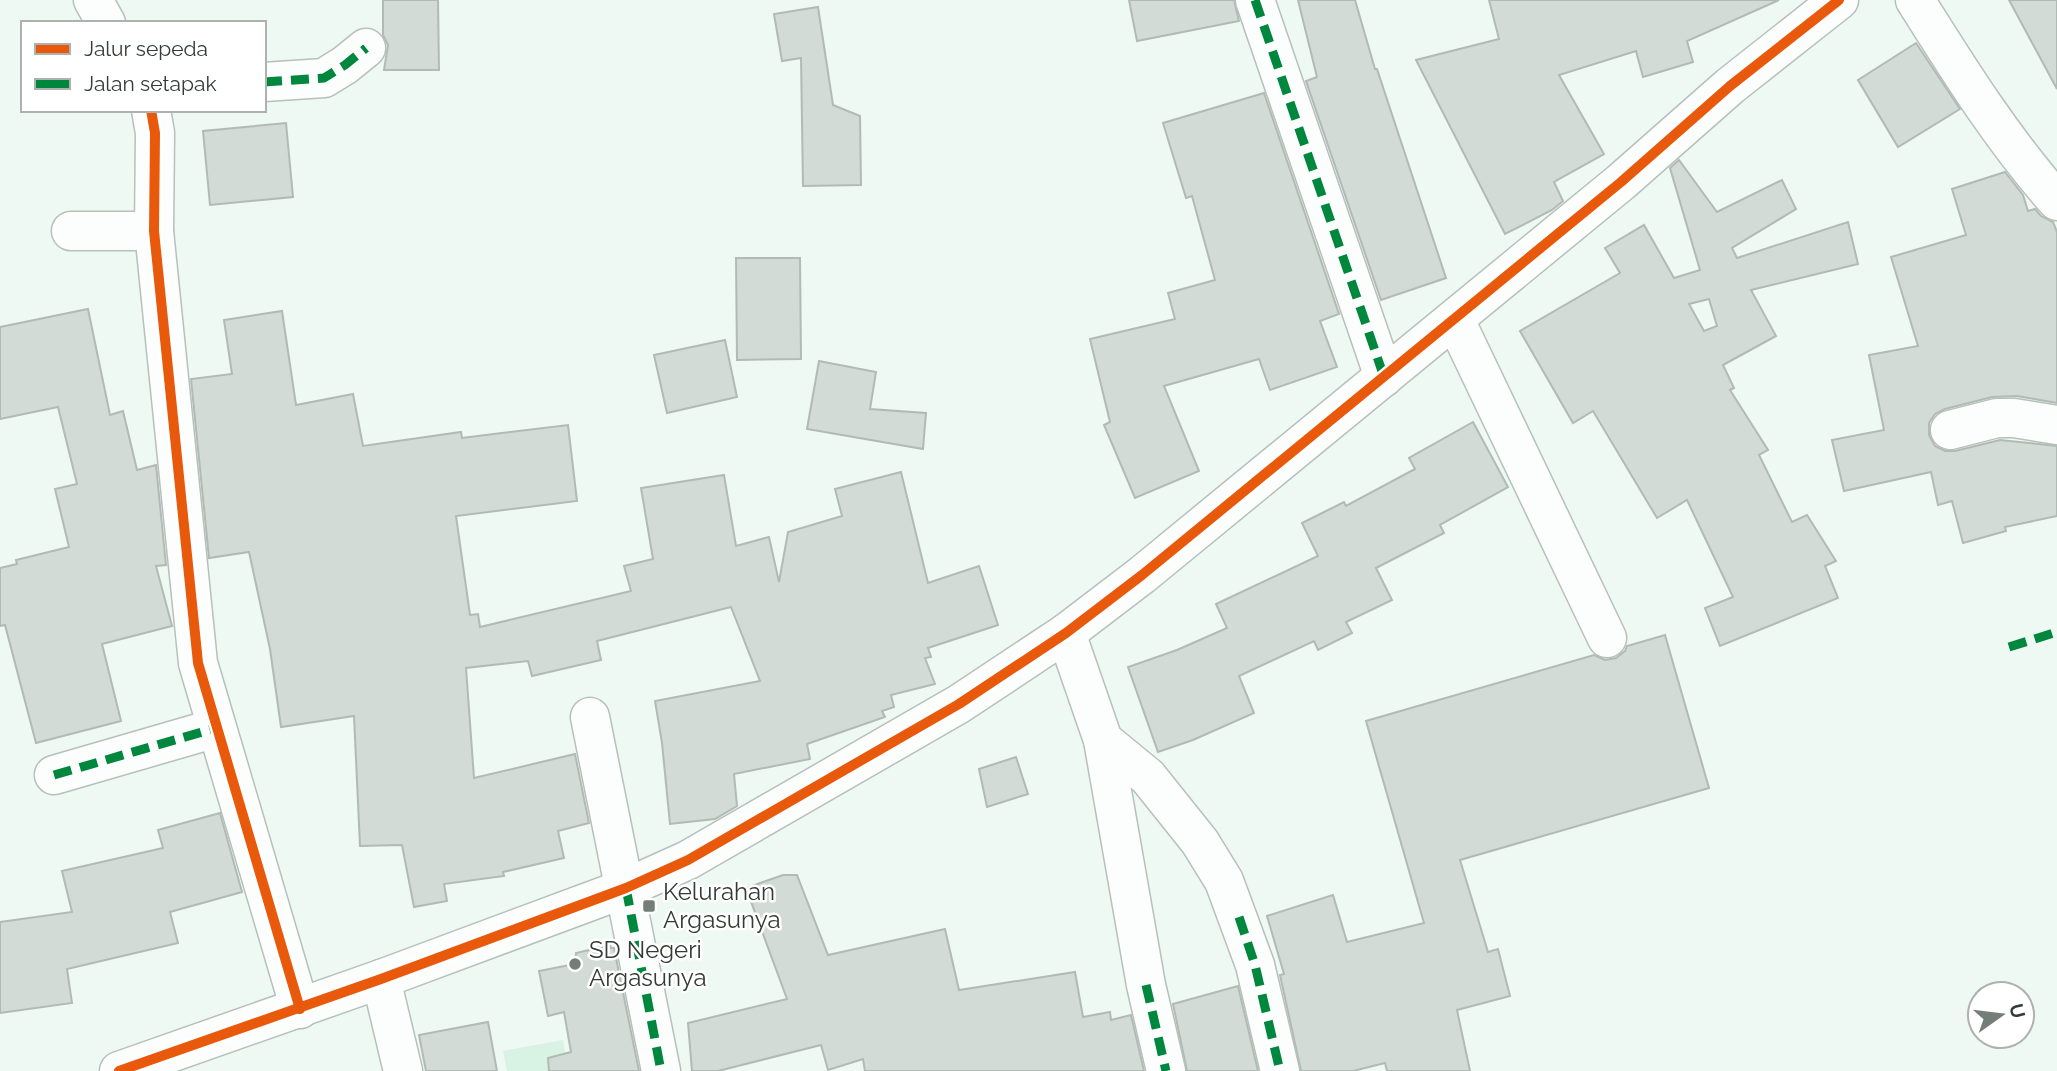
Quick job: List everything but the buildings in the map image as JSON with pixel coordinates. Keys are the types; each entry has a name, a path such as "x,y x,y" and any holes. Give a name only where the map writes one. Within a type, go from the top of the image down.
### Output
{"street":[{"path":"93,0 105,21"},
{"path":"1255,0 1384,377"},
{"path":"119,1071 300,1009 626,888 732,836 959,704 1066,633 1142,575 1621,182 1730,86 1839,0"},
{"path":"1915,0 1981,105 2057,201"},
{"path":"266,82 324,78 366,48"},
{"path":"151,112 155,133 154,231 198,663 300,1009"},
{"path":"71,231 154,231"},
{"path":"1455,320 1607,638"},
{"path":"1950,430 1997,418 2057,425"},
{"path":"1066,633 1102,740 1146,985 1166,1071"},
{"path":"590,717 662,1071"},
{"path":"54,775 216,728"},
{"path":"1102,740 1148,777 1200,842 1224,881 1255,965 1280,1071"},
{"path":"381,979 403,1071"}],"green space":[{"path":"563,1040 568,1071 507,1071 503,1051"}],"marked path":[{"path":"1255,0 1384,377"},
{"path":"266,82 324,78 366,48"},
{"path":"2009,647 2057,632"},
{"path":"54,775 216,728"},
{"path":"626,888 661,1071"},
{"path":"1239,917 1255,965 1280,1071"},
{"path":"1146,985 1166,1071"}],"cycle path":[{"path":"119,1071 381,979 626,888 688,860 959,704 1066,633 1142,575 1621,182 1730,86 1839,0"},
{"path":"151,112 155,133 154,231 198,663 300,1009"}],"place":[{"name":"Kelurahan Argasunya","path":"649,906"},
{"name":"SD Negeri Argasunya","path":"575,964"}]}
